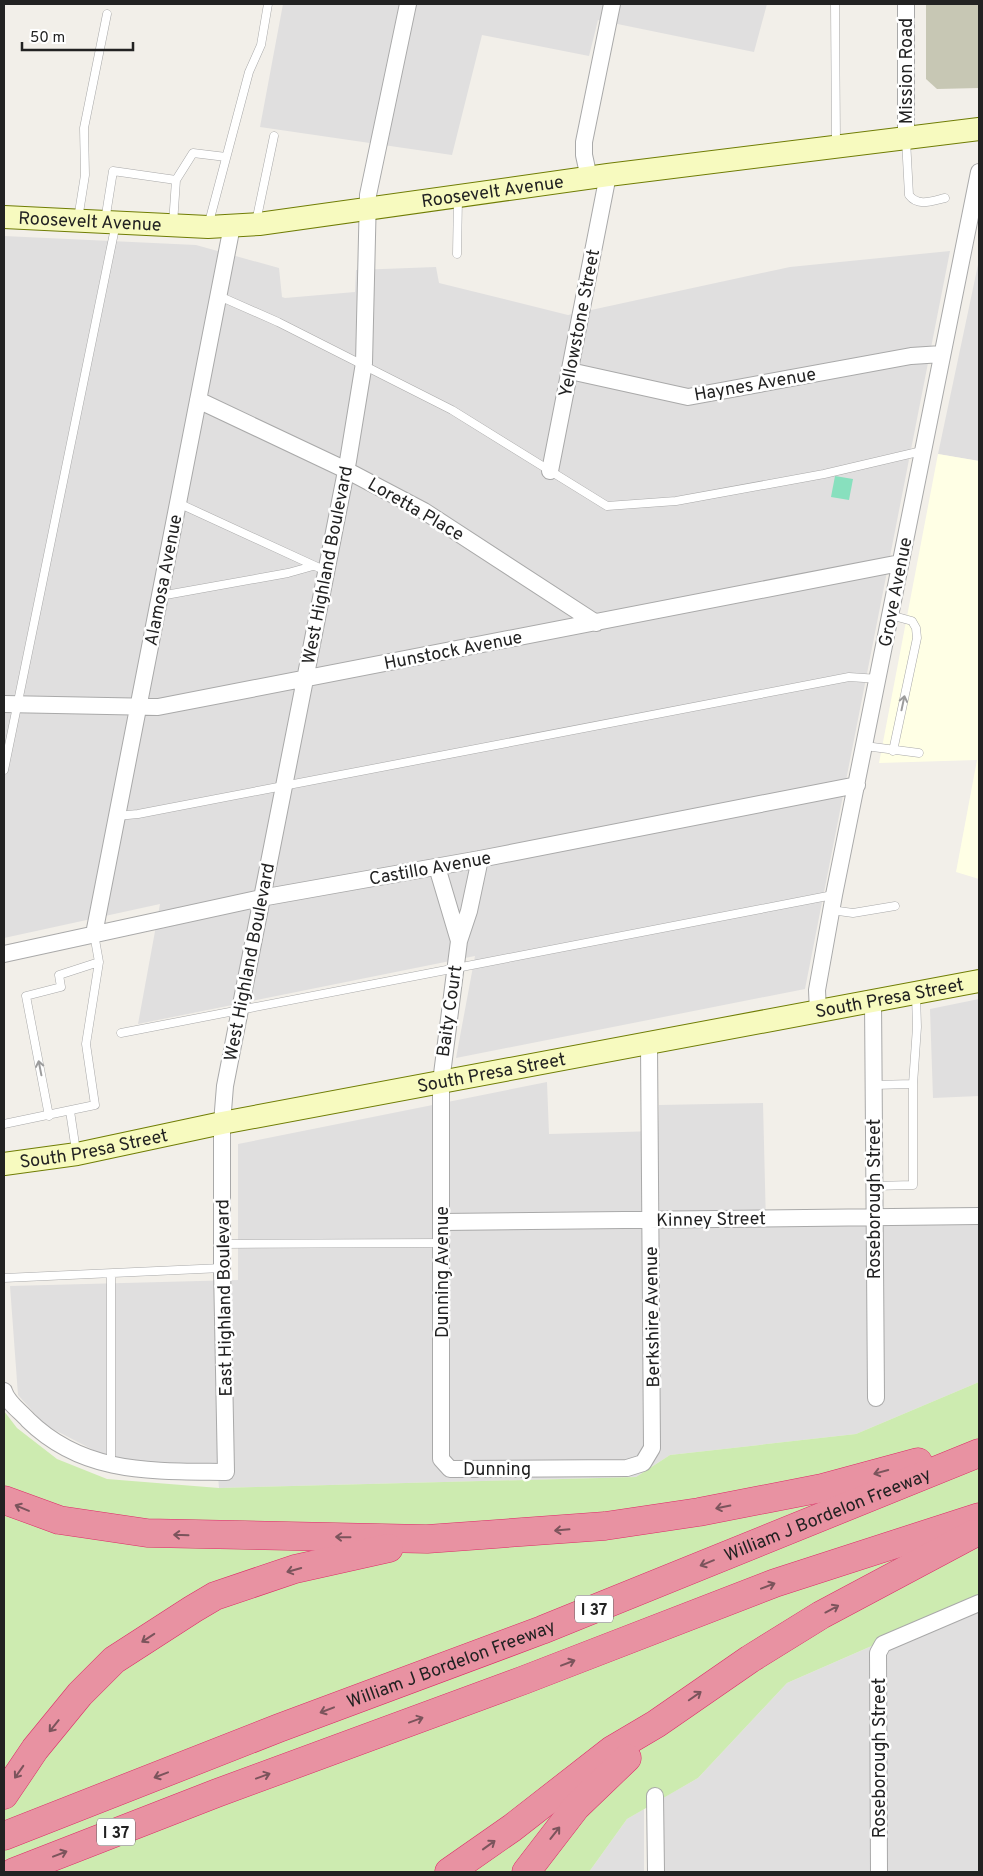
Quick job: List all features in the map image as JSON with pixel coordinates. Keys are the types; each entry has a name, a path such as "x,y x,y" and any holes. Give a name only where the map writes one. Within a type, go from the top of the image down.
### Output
{"highway":[{"path":"4,1500 59,1520 147,1534 427,1539 605,1526 699,1512 822,1488 979,1446"},
{"name":"William J Bordelon Freeway","path":"4,1836 206,1757 542,1630 979,1453"},
{"name":"I 37","path":"14,1872 217,1793 524,1680 775,1583 979,1517"},
{"path":"449,1872 519,1823 612,1750 656,1724 721,1678 821,1615 954,1542 979,1531"},
{"path":"4,1795 35,1749 80,1694 114,1660 216,1596 295,1569 427,1539"},
{"path":"526,1872 576,1807 632,1752 656,1724"}],"main road":[{"name":"Roosevelt Avenue","path":"4,218 208,228 255,224 598,177 979,129"},
{"name":"South Presa Street","path":"4,1164 77,1154 222,1123 649,1045 873,1000 979,981"}],"street":[{"name":"West Highland Boulevard","path":"222,1123 225,1086 305,678 320,568 346,470 364,367 370,176 408,4"},
{"name":"Yellowstone Street","path":"550,471 570,371 598,177 584,155 584,142 612,4"},
{"name":"Mission Road","path":"906,4 906,138"},
{"name":"Grove Avenue","path":"818,1012 817,990 833,903 979,172"},
{"name":"Alamosa Avenue","path":"94,934 232,226"},
{"name":"Haynes Avenue","path":"570,371 688,397 911,356 942,354"},
{"name":"Loretta Place","path":"198,400 346,470 424,510 596,623"},
{"name":"Hunstock Avenue","path":"10,704 158,707 900,563"},
{"name":"Castillo Avenue","path":"4,954 261,898 480,859 857,785"},
{"name":"Baity Court","path":"441,1082 459,941 469,911 480,859"},
{"name":"Baity Court","path":"437,866 459,941"},
{"name":"Roseborough Street","path":"873,1000 876,1398"},
{"name":"Berkshire Avenue","path":"640,1464 652,1448 654,1437 649,1045"},
{"name":"Dunning Avenue","path":"441,1082 443,1461"},
{"name":"East Highland Boulevard","path":"110,1464 141,1471 226,1472 222,1268 222,1123"},
{"name":"Kinney Street","path":"442,1222 979,1216"},
{"path":"4,1390 10,1402 36,1428 77,1454 110,1464"},
{"name":"Dunning","path":"443,1461 450,1468 628,1468 640,1464"},
{"name":"Roseborough Street","path":"879,1872 878,1654 883,1644 979,1603"},
{"path":"655,1796 656,1872"}],"lane":[{"path":"208,228 248,72 261,45 268,4"},
{"path":"835,4 836,147"},
{"path":"78,221 85,175 84,128 107,14"},
{"path":"255,224 274,136"},
{"path":"906,138 909,195 912,200 920,203 945,198"},
{"path":"172,226 176,180 193,153 226,157"},
{"path":"4,770 10,704 110,223 112,171 176,180"},
{"path":"457,254 458,196"},
{"path":"219,296 278,322 452,410 607,506 676,501 824,474 922,451"},
{"path":"178,503 320,568"},
{"path":"160,596 320,568"},
{"path":"890,615 912,621 916,628 917,638 893,751"},
{"path":"117,816 138,814 850,677 879,679"},
{"path":"865,746 919,753"},
{"path":"121,1033 456,968 833,903 853,913 895,906"},
{"path":"4,1124 95,1105 86,1044 100,962 94,934"},
{"path":"49,1116 26,996 62,987 59,975 100,962"},
{"path":"874,1186 913,1185 912,1084 918,1027 916,993"},
{"path":"873,1085 912,1084"},
{"path":"70,1111 77,1154"},
{"path":"222,1244 442,1243"},
{"path":"4,1278 111,1275 222,1268"},
{"path":"110,1464 111,1275"}],"shaded area":[{"path":"283,4 767,4 754,52 598,20 589,56 482,35 452,155 260,127"},
{"path":"926,4 979,4 979,88 937,89 926,79"},
{"path":"4,236 196,245 279,268 282,297 285,298 355,292 356,270 436,267 439,283 568,315 790,267 950,251 805,989 456,1058 475,956 138,1024 160,904 4,938"},
{"path":"979,260 979,461 938,454"},
{"path":"938,454 979,461 979,879 956,872 977,760 879,763"},
{"path":"979,999 979,1096 933,1098 930,1009"},
{"path":"547,1082 549,1134 658,1131 659,1105 763,1103 766,1225 979,1224 979,1382 856,1434 670,1455 636,1477 219,1488 217,1464 151,1466 101,1454 45,1425 18,1395 10,1286 238,1280 238,1144"},
{"path":"979,1599 979,1872 664,1872 663,1798 698,1778 787,1683"},
{"path":"644,1809 644,1872 589,1872 627,1819"}],"green space":[{"path":"835,476 853,479 849,500 831,497"},
{"path":"979,1382 979,1599 787,1683 698,1778 627,1819 589,1872 4,1872 4,1411 17,1428 57,1459 107,1479 219,1488 636,1477 670,1455 856,1434"}]}
